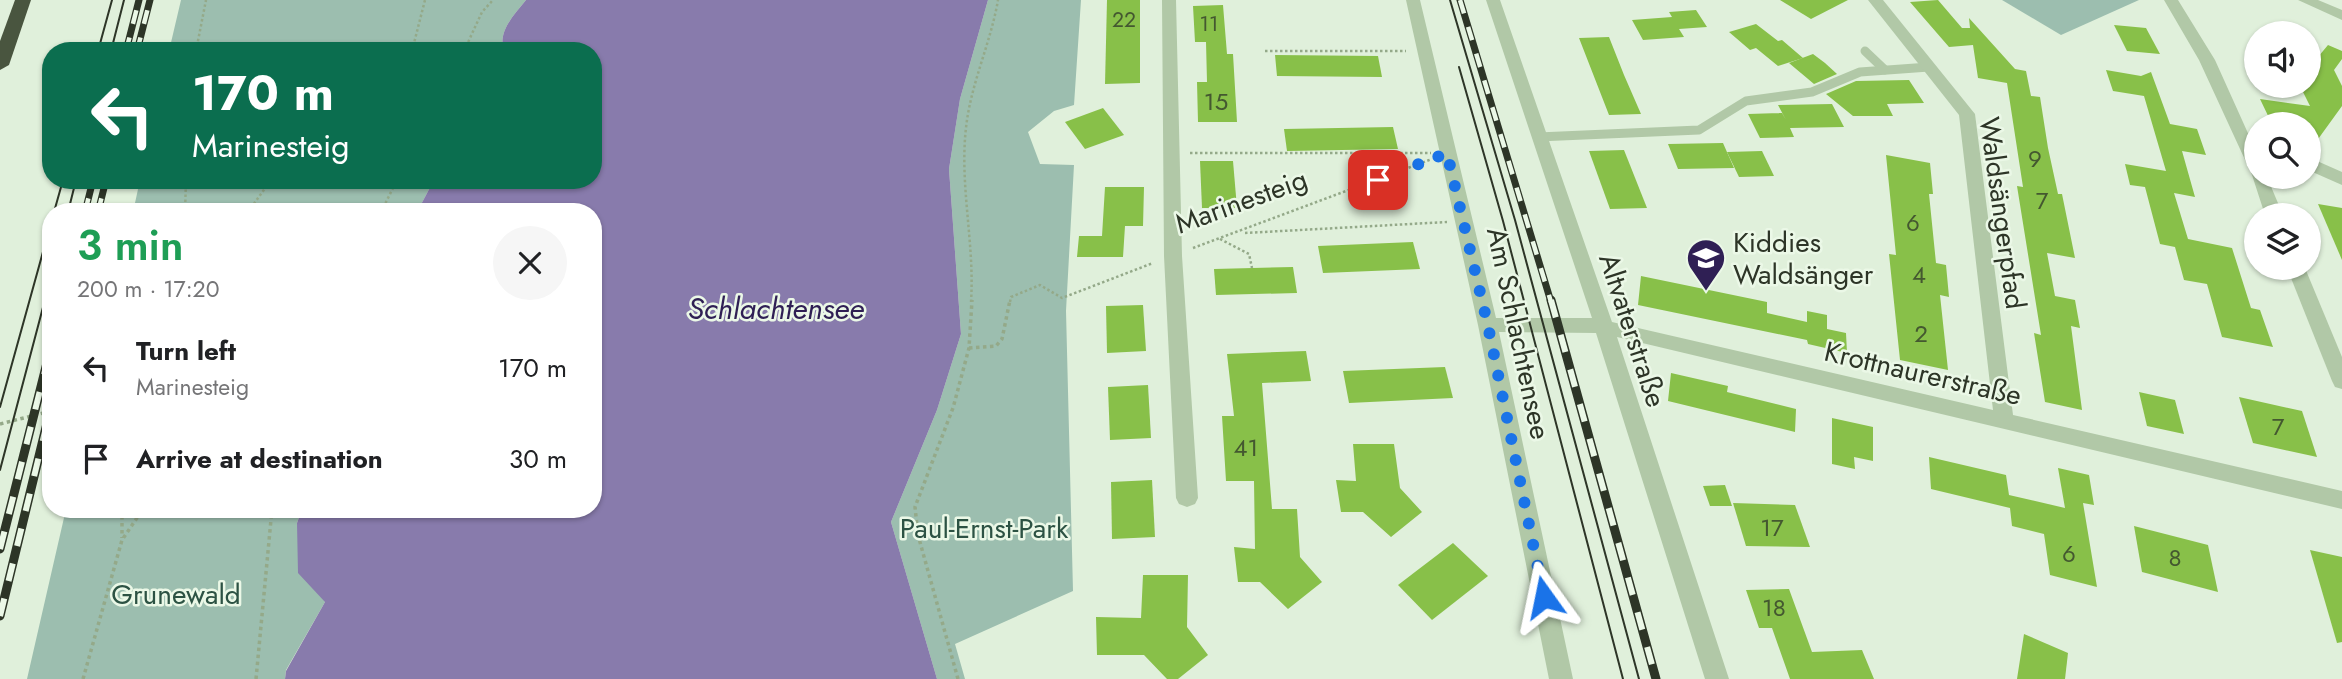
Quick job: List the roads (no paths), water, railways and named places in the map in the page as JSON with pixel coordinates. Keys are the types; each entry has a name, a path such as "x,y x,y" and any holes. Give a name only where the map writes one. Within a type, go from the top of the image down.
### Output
{"highway":[{"path":"0,65 23,0"}],"street":[{"name":"Marinesteig","path":"1169,0 1173,256 1188,498"},
{"name":"Am Schlachtensee","path":"1413,0 1488,326 1561,679"},
{"name":"Altvaterstraße","path":"1493,0 1604,327 1717,679"},
{"name":"Waldsängerpfad","path":"1875,0 1967,114 2004,421"},
{"path":"2305,0 2342,15"},
{"path":"2179,3 2244,130"},
{"path":"2321,169 2342,179"},
{"path":"2301,280 2342,381"},
{"name":"Krottnaurerstraße","path":"1488,326 1580,324 1604,327 2342,500"}],"lane":[{"path":"1865,51 1885,70"},
{"path":"1538,137 1699,130 1746,101 1801,94 1860,72 1929,67"}],"water":[{"name":"Schlachtensee","path":"526,0 988,0 960,99 949,169 961,334 937,410 891,522 937,679 285,679 286,671 325,602 298,573 299,518 602,518 602,203 422,203 429,189 602,189 602,42 502,42 512,17"}],"tram line":[{"path":"100,42 112,0"},
{"path":"113,42 124,0"},
{"path":"1450,0 1515,220 1639,679"},
{"path":"1459,67 1503,221 1623,679"},
{"path":"57,203 60,189"},
{"path":"70,203 74,189"},
{"path":"0,407 42,255"},
{"path":"0,470 42,311"}],"railway":[{"path":"128,42 139,0"},
{"path":"139,42 150,0"},
{"path":"1460,0 1551,302"},
{"path":"87,203 91,189"},
{"path":"100,203 104,189"},
{"path":"1551,300 1656,679"},
{"path":"0,549 42,383"},
{"path":"0,616 42,444"}],"place":[{"name":"Kiddies Waldsänger","path":"1706,292"}],"park label":[{"name":"Paul-Ernst-Park","path":"984,528"},
{"name":"Grunewald","path":"176,594"}]}
